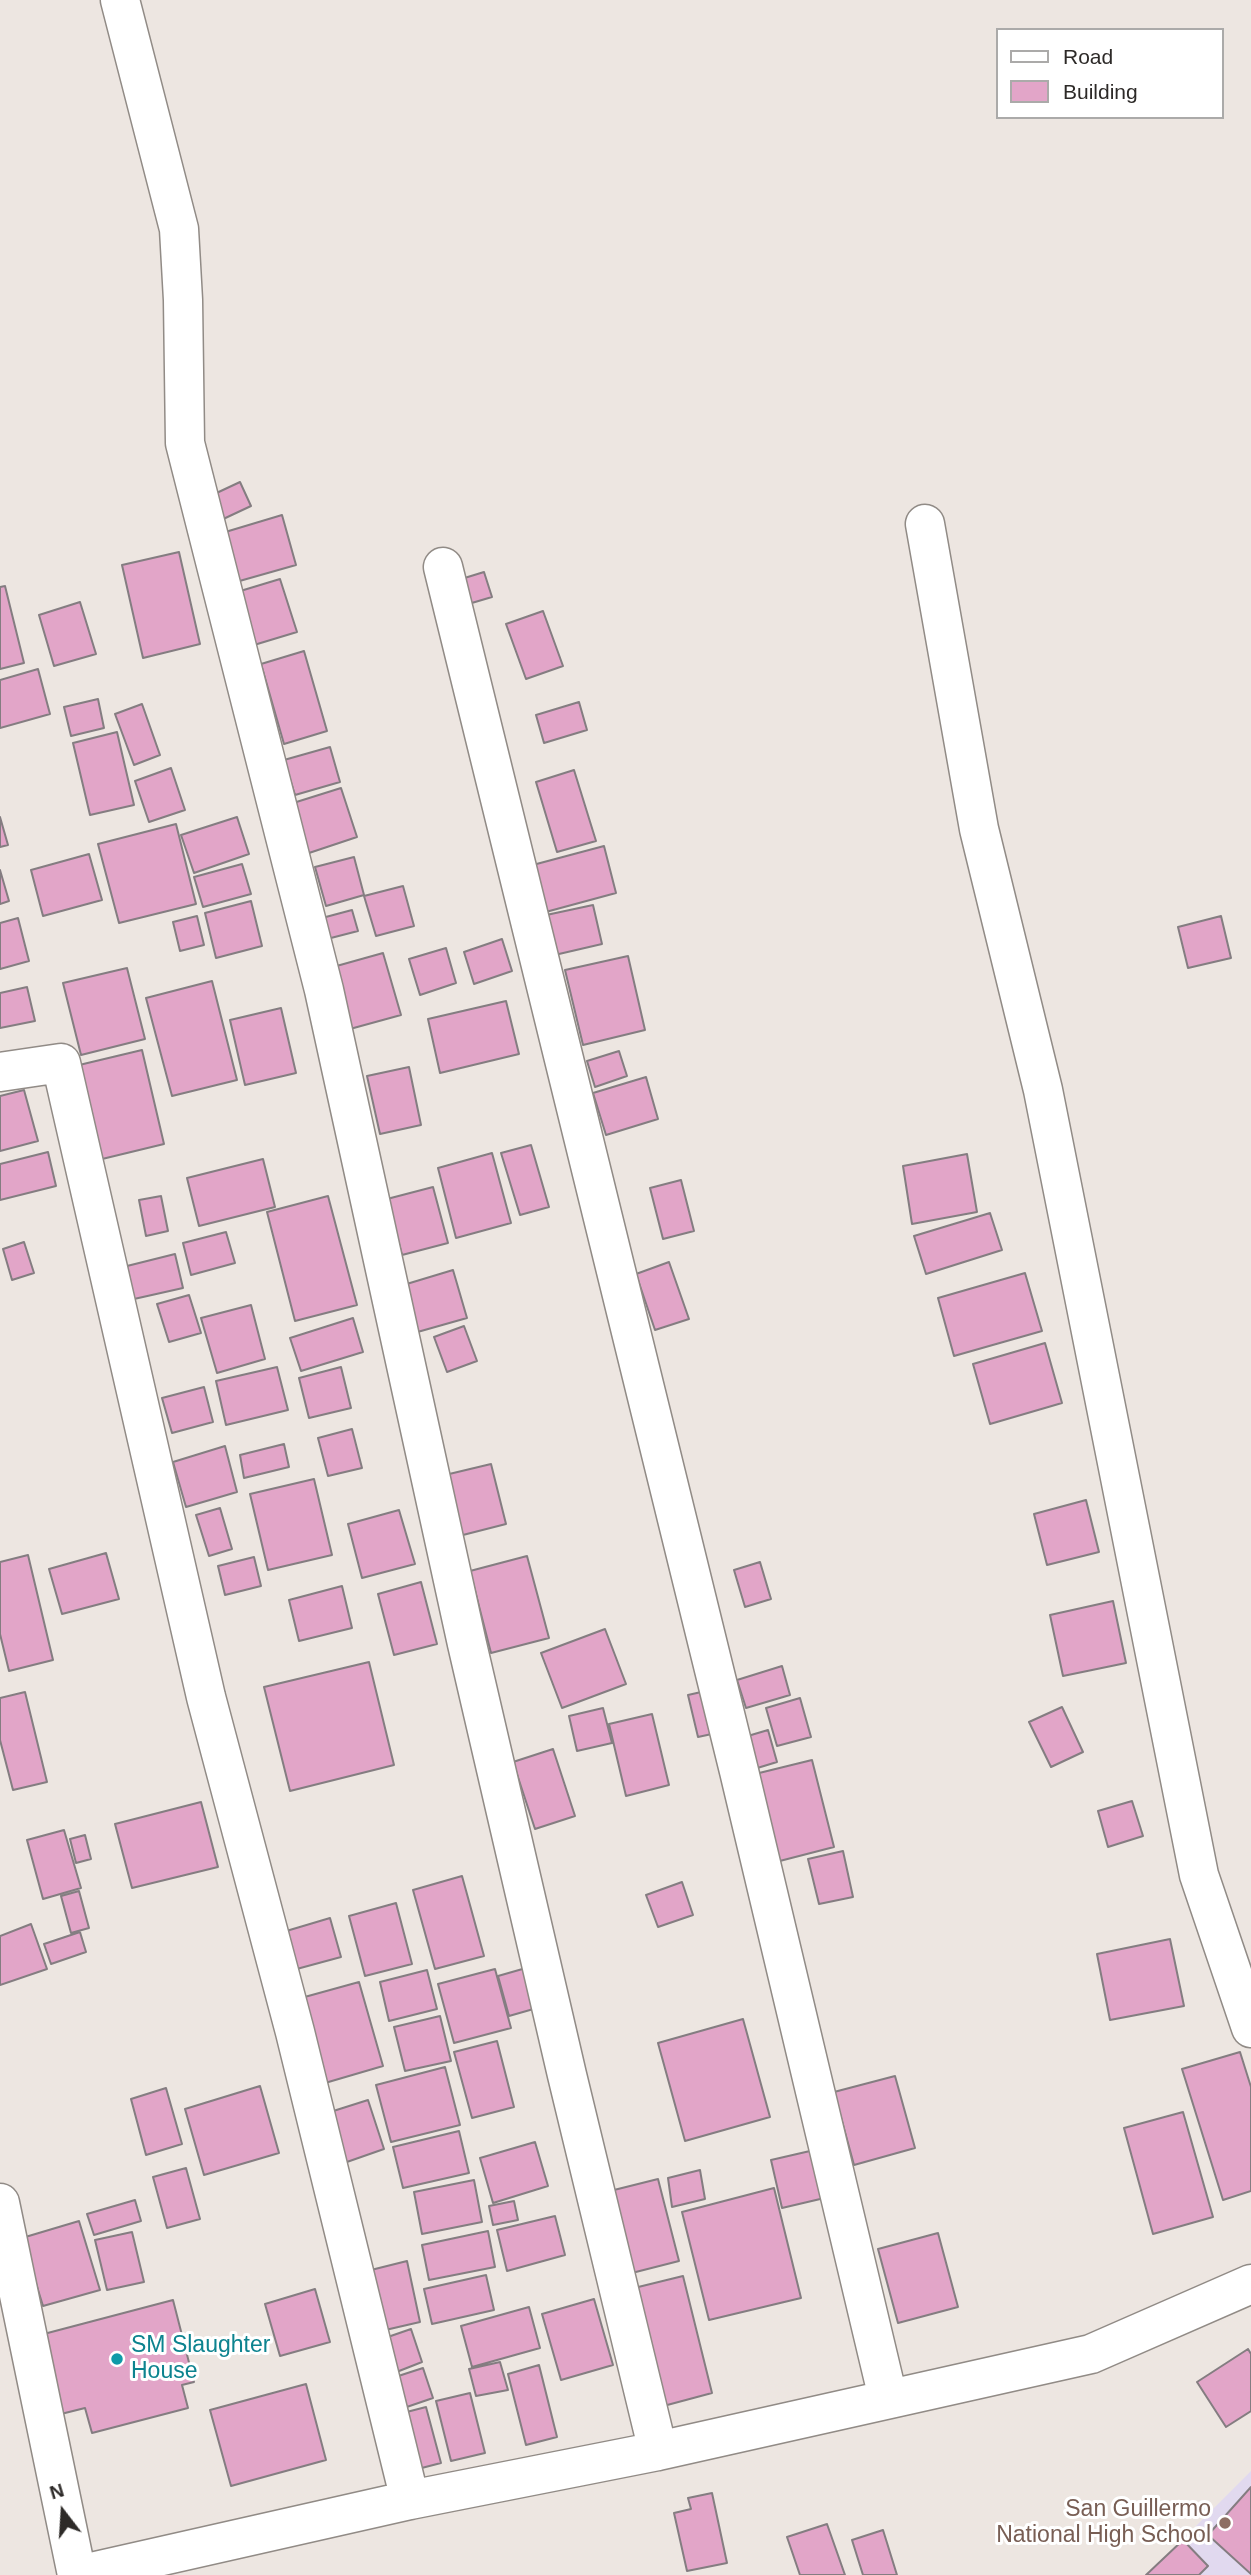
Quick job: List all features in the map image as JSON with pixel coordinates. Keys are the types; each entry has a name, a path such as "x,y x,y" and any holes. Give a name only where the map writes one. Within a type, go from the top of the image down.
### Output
{"street":[{"path":"120,0 179,229 185,443 324,990 473,1671 658,2451"},
{"path":"925,524 979,829 1043,1090 1199,1875 1251,2028"},
{"path":"443,567 739,1771 888,2398"},
{"path":"0,1072 61,1063 206,1697 295,2032 410,2500"},
{"path":"0,2203 77,2575 410,2500 658,2451 1091,2354 1251,2284"}],"shaded area":[{"name":"San Guillermo National High School","path":"1251,2471 1251,2575 1147,2575"}],"building":[{"path":"240,482 251,506 219,521 208,497"},
{"path":"282,515 296,565 236,582 222,533"},
{"path":"179,552 200,644 143,658 122,565"},
{"path":"484,572 492,597 465,605 458,580"},
{"path":"280,579 297,632 254,645 237,592"},
{"path":"5,586 24,663 0,669 0,587"},
{"path":"80,602 96,654 54,666 39,615"},
{"path":"543,611 563,666 526,679 506,624"},
{"path":"304,651 327,731 284,744 261,664"},
{"path":"38,669 50,714 0,728 0,680"},
{"path":"98,699 104,728 71,736 64,707"},
{"path":"579,702 587,730 544,743 536,715"},
{"path":"142,704 160,755 134,765 115,714"},
{"path":"117,732 134,805 90,815 73,743"},
{"path":"330,747 340,782 295,795 284,760"},
{"path":"171,768 185,810 149,822 135,781"},
{"path":"574,770 596,841 557,852 536,782"},
{"path":"341,788 357,837 306,854 290,804"},
{"path":"0,817 8,845 0,847"},
{"path":"237,817 249,854 194,873 181,835"},
{"path":"176,824 196,904 119,923 98,844"},
{"path":"604,846 616,893 542,913 529,866"},
{"path":"89,854 102,900 43,916 31,870"},
{"path":"354,857 364,895 326,906 315,867"},
{"path":"242,864 251,894 203,907 194,877"},
{"path":"0,870 9,901 0,904"},
{"path":"403,886 414,926 376,936 364,896"},
{"path":"251,901 262,946 216,958 205,913"},
{"path":"593,905 602,944 546,957 537,917"},
{"path":"352,910 358,931 327,939 322,918"},
{"path":"197,916 204,945 180,951 173,922"},
{"path":"1221,916 1231,958 1188,968 1178,927"},
{"path":"18,918 29,961 0,969 0,923"},
{"path":"502,939 512,971 474,984 464,952"},
{"path":"446,948 456,983 420,995 409,959"},
{"path":"383,953 401,1015 350,1029 333,967"},
{"path":"628,956 645,1030 583,1045 565,970"},
{"path":"127,968 145,1039 81,1055 63,983"},
{"path":"212,981 237,1080 172,1096 146,998"},
{"path":"27,987 35,1021 0,1028 0,993"},
{"path":"506,1001 519,1054 440,1073 428,1019"},
{"path":"281,1008 296,1073 245,1085 230,1020"},
{"path":"142,1050 164,1144 98,1160 75,1066"},
{"path":"619,1051 627,1076 595,1087 587,1061"},
{"path":"409,1067 421,1125 380,1134 367,1076"},
{"path":"646,1077 658,1119 606,1135 593,1093"},
{"path":"24,1090 38,1141 0,1151 0,1096"},
{"path":"531,1145 549,1207 520,1215 501,1153"},
{"path":"48,1152 56,1186 0,1200 0,1164"},
{"path":"492,1153 511,1223 456,1238 438,1168"},
{"path":"967,1154 977,1212 912,1224 903,1166"},
{"path":"263,1159 275,1207 199,1226 187,1178"},
{"path":"681,1180 694,1231 663,1239 650,1188"},
{"path":"433,1187 448,1243 402,1255 387,1199"},
{"path":"161,1196 168,1231 146,1236 139,1200"},
{"path":"328,1196 357,1305 295,1321 267,1212"},
{"path":"990,1213 1002,1250 926,1274 914,1236"},
{"path":"226,1232 235,1263 191,1275 183,1243"},
{"path":"24,1242 34,1273 12,1280 3,1249"},
{"path":"175,1254 183,1288 134,1299 127,1266"},
{"path":"669,1262 689,1319 655,1330 636,1274"},
{"path":"453,1270 467,1318 414,1333 400,1286"},
{"path":"1025,1273 1042,1331 954,1356 938,1298"},
{"path":"189,1295 201,1333 169,1342 157,1304"},
{"path":"251,1305 265,1359 217,1373 201,1318"},
{"path":"353,1318 363,1352 301,1371 290,1338"},
{"path":"464,1326 477,1361 447,1372 434,1337"},
{"path":"1045,1343 1062,1403 990,1424 973,1364"},
{"path":"277,1367 288,1410 226,1425 216,1381"},
{"path":"341,1367 351,1408 309,1418 299,1378"},
{"path":"204,1387 213,1422 172,1433 162,1398"},
{"path":"352,1429 362,1468 328,1476 318,1438"},
{"path":"284,1444 289,1467 244,1478 240,1455"},
{"path":"225,1446 237,1492 186,1507 173,1462"},
{"path":"491,1464 506,1524 459,1536 445,1475"},
{"path":"314,1479 332,1555 268,1570 250,1494"},
{"path":"1086,1500 1099,1552 1047,1565 1034,1514"},
{"path":"220,1508 232,1549 209,1556 196,1515"},
{"path":"399,1510 415,1564 362,1578 348,1524"},
{"path":"106,1553 119,1599 62,1614 49,1569"},
{"path":"28,1555 53,1660 9,1671 0,1634 0,1562"},
{"path":"527,1556 549,1638 491,1653 470,1571"},
{"path":"254,1557 261,1586 225,1595 218,1566"},
{"path":"760,1562 771,1599 745,1607 734,1570"},
{"path":"421,1582 437,1644 394,1655 378,1594"},
{"path":"342,1586 352,1628 299,1641 289,1600"},
{"path":"1113,1601 1126,1663 1063,1676 1050,1615"},
{"path":"605,1629 626,1684 562,1708 541,1653"},
{"path":"369,1662 394,1765 290,1791 264,1687"},
{"path":"782,1666 790,1695 746,1708 737,1680"},
{"path":"710,1690 721,1732 698,1737 688,1695"},
{"path":"25,1692 47,1782 13,1790 0,1740 0,1698"},
{"path":"800,1698 811,1737 777,1746 766,1708"},
{"path":"1062,1707 1083,1752 1051,1767 1029,1722"},
{"path":"603,1708 612,1743 577,1751 569,1716"},
{"path":"652,1714 669,1785 626,1796 609,1724"},
{"path":"768,1730 777,1762 741,1773 731,1741"},
{"path":"553,1749 575,1816 535,1829 513,1762"},
{"path":"812,1760 834,1847 772,1863 751,1775"},
{"path":"1132,1801 1143,1836 1108,1847 1098,1811"},
{"path":"201,1802 218,1867 132,1888 115,1824"},
{"path":"64,1830 81,1888 43,1899 27,1840"},
{"path":"85,1835 91,1859 76,1863 70,1839"},
{"path":"843,1851 853,1897 819,1904 808,1859"},
{"path":"462,1876 484,1956 435,1969 413,1890"},
{"path":"682,1882 693,1915 658,1927 646,1895"},
{"path":"79,1891 89,1928 71,1933 61,1896"},
{"path":"396,1903 412,1964 365,1976 349,1916"},
{"path":"330,1918 341,1957 293,1970 283,1932"},
{"path":"31,1924 47,1969 0,1985 0,1936"},
{"path":"80,1932 86,1952 51,1964 44,1944"},
{"path":"1170,1939 1184,2006 1110,2020 1097,1954"},
{"path":"526,1968 537,2008 509,2016 498,1976"},
{"path":"495,1969 511,2028 454,2043 438,1984"},
{"path":"427,1970 437,2009 389,2021 380,1982"},
{"path":"359,1982 383,2066 325,2083 301,1998"},
{"path":"440,2016 451,2061 405,2071 394,2027"},
{"path":"743,2019 770,2117 685,2141 658,2043"},
{"path":"497,2041 514,2107 472,2118 454,2052"},
{"path":"1240,2052 1251,2087 1251,2191 1223,2200 1182,2069"},
{"path":"445,2067 460,2125 391,2142 376,2085"},
{"path":"895,2076 915,2148 854,2165 834,2092"},
{"path":"260,2086 279,2153 204,2175 185,2109"},
{"path":"166,2088 182,2144 146,2155 131,2099"},
{"path":"368,2100 384,2149 344,2163 327,2113"},
{"path":"1183,2112 1213,2217 1153,2234 1124,2128"},
{"path":"459,2131 469,2173 403,2188 393,2147"},
{"path":"535,2142 548,2186 493,2203 480,2158"},
{"path":"823,2148 833,2196 782,2208 771,2160"},
{"path":"186,2168 200,2219 167,2228 153,2177"},
{"path":"700,2170 705,2199 672,2207 668,2178"},
{"path":"658,2179 679,2261 624,2275 602,2193"},
{"path":"474,2180 482,2222 422,2234 414,2192"},
{"path":"774,2188 801,2298 709,2320 682,2212"},
{"path":"135,2200 141,2221 94,2235 87,2214"},
{"path":"514,2201 518,2220 493,2225 489,2206"},
{"path":"555,2216 565,2255 507,2271 497,2230"},
{"path":"79,2221 100,2290 43,2306 22,2238"},
{"path":"488,2231 495,2267 429,2280 422,2245"},
{"path":"132,2232 144,2282 107,2290 95,2240"},
{"path":"938,2233 958,2307 898,2323 878,2249"},
{"path":"407,2261 420,2322 381,2331 367,2271"},
{"path":"486,2275 494,2310 432,2324 424,2289"},
{"path":"683,2276 712,2393 656,2408 626,2290"},
{"path":"315,2289 330,2342 280,2356 265,2304"},
{"path":"594,2299 613,2365 561,2380 542,2314"},
{"name":"SM Slaughter House","path":"173,2300 194,2382 182,2385 188,2408 92,2433 85,2408 61,2414 40,2335"},
{"path":"529,2307 540,2348 472,2367 461,2326"},
{"path":"411,2329 422,2362 394,2373 382,2339"},
{"path":"1248,2349 1251,2354 1251,2411 1226,2427 1197,2382"},
{"path":"500,2362 508,2390 476,2396 469,2369"},
{"path":"539,2365 557,2437 526,2445 508,2374"},
{"path":"423,2368 433,2398 398,2410 389,2379"},
{"path":"306,2384 326,2460 231,2486 210,2410"},
{"path":"470,2393 485,2453 451,2461 436,2401"},
{"path":"426,2407 441,2463 410,2471 395,2415"},
{"path":"1251,2487 1251,2574 1208,2535"},
{"path":"712,2493 727,2563 687,2571 674,2513 691,2509 688,2498"},
{"path":"827,2524 845,2575 800,2575 787,2537"},
{"path":"883,2530 897,2575 863,2575 852,2540"},
{"path":"1183,2540 1208,2566 1199,2575 1146,2575"}],"place":[{"name":"SM Slaughter House","path":"117,2359"},
{"name":"San Guillermo National High School","path":"1225,2523"}]}
